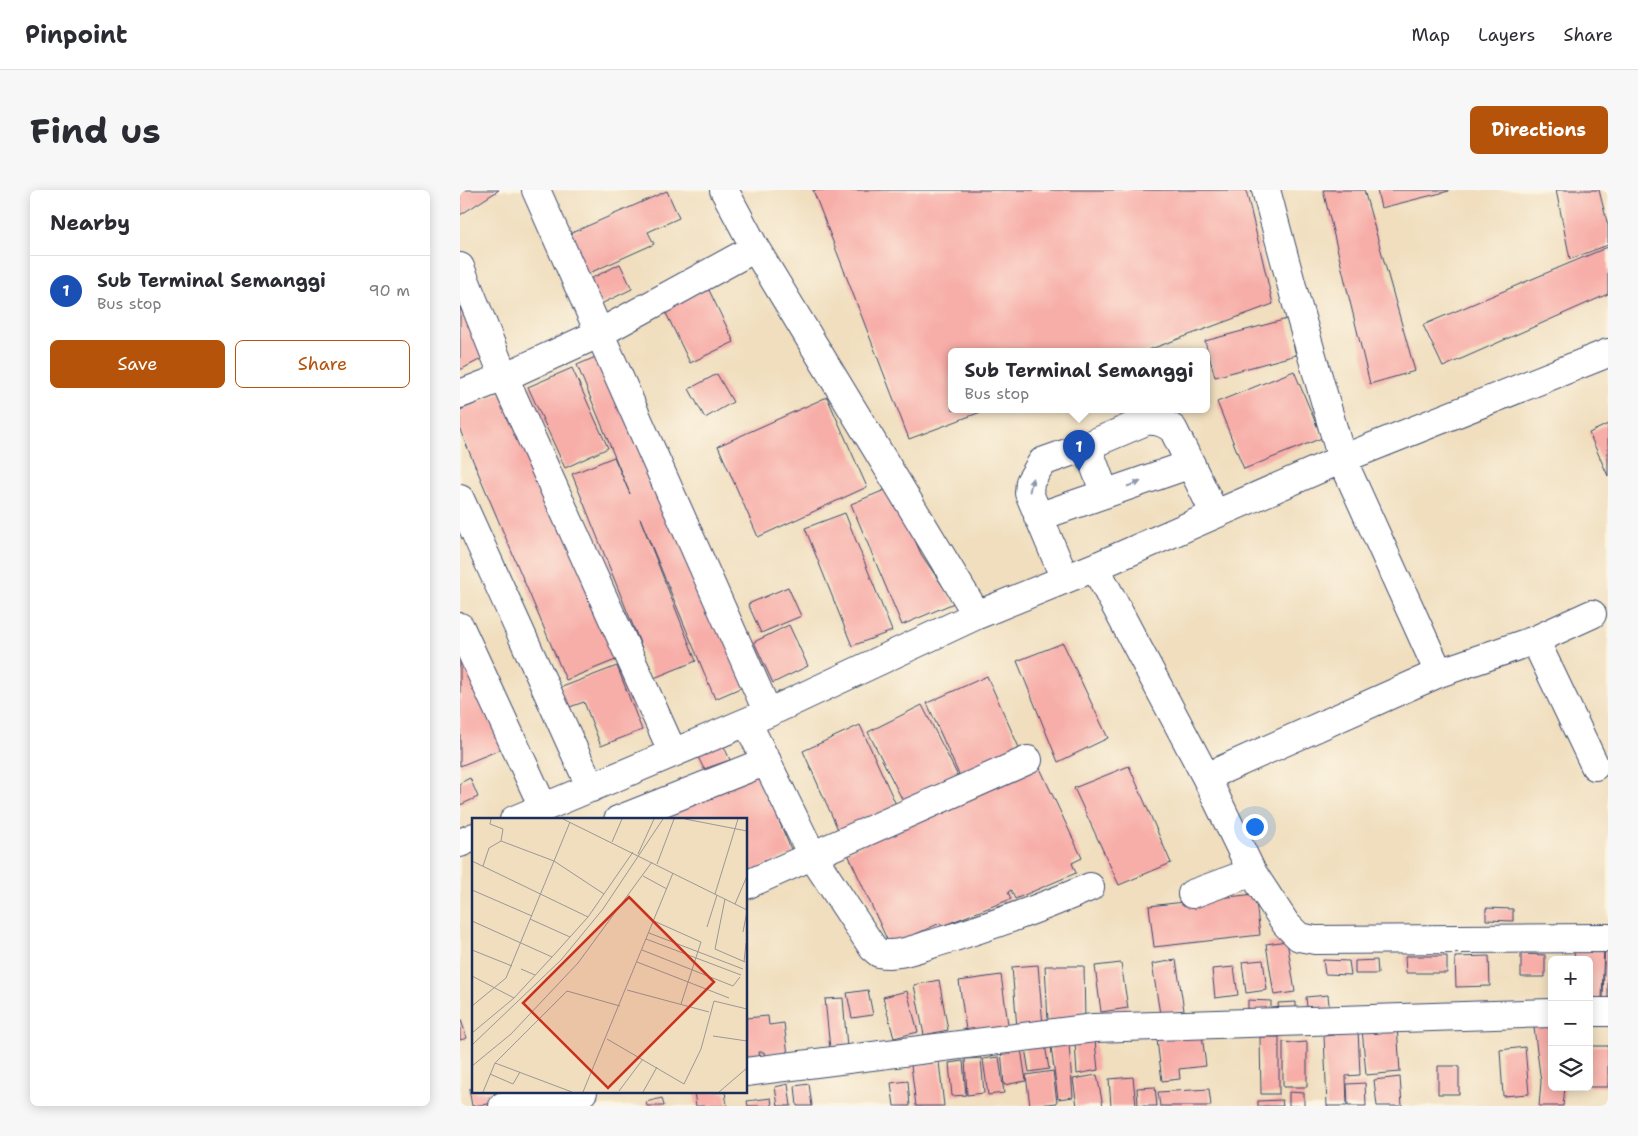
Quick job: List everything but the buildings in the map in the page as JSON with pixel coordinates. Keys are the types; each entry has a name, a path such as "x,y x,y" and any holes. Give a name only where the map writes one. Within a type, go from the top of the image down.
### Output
{"street":[{"path":"536,190 600,333 758,718 766,761 813,857 873,948 879,953 898,953 982,929 1090,887"},
{"path":"724,190 755,248 977,615"},
{"path":"1266,190 1342,459 1439,673"},
{"path":"460,394 504,377 600,333 755,248"},
{"path":"460,267 504,377 672,753"},
{"path":"518,818 758,718 977,615 1095,567 1342,459 1608,353"},
{"path":"1065,579 1029,493 1030,482 1042,462 1146,421 1156,420 1173,429 1215,514"},
{"path":"1086,446 1105,494"},
{"path":"1038,517 1191,464"},
{"path":"460,500 591,788"},
{"path":"1095,567 1206,777 1252,872 1286,924 1299,937 1315,940 1608,938"},
{"path":"1206,777 1439,673 1535,640 1592,614"},
{"path":"460,627 543,807"},
{"path":"1535,640 1595,766"},
{"path":"748,884 813,857 1028,760"},
{"path":"623,818 766,761"},
{"path":"460,843 472,838"},
{"path":"1192,894 1252,872"},
{"path":"1593,1012 1608,1012"},
{"path":"748,1072 1094,1028 1548,1013"},
{"path":"502,1106 571,1094"}],"place":[{"name":"Sub Terminal Semanggi","path":"1079,471"}]}
